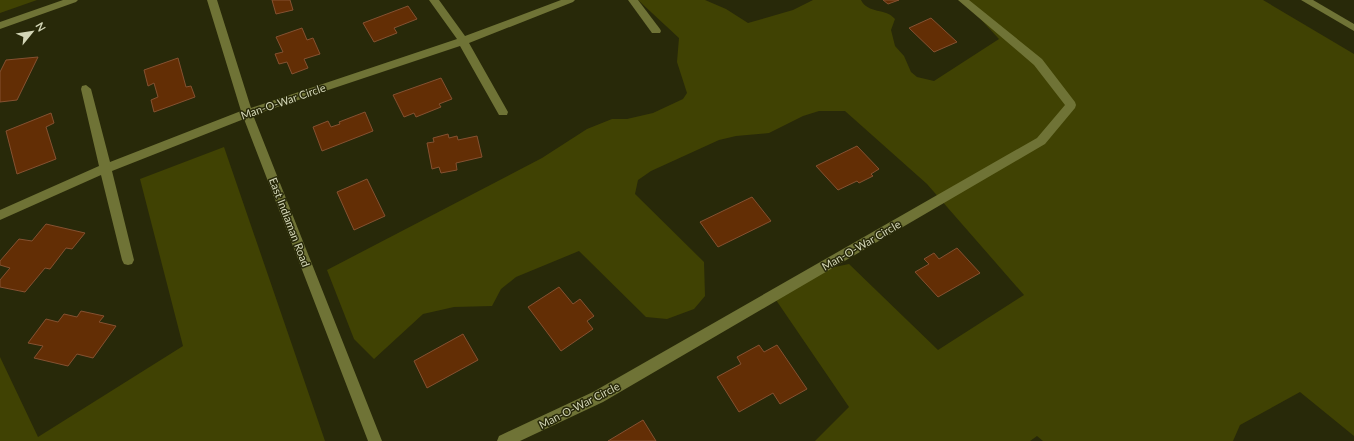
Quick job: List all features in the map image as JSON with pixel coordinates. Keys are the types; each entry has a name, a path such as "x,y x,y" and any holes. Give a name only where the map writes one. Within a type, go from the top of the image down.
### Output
{"street":[{"path":"0,26 73,0"},
{"name":"East Indiaman Road","path":"212,0 247,113 375,441"},
{"path":"434,0 464,41 503,112"},
{"name":"Man-O-War Circle","path":"0,215 106,168 247,113 464,41 570,0"},
{"path":"633,0 656,31"},
{"name":"Man-O-War Circle","path":"504,441 598,397 1041,141 1071,105 1038,62 963,0"},
{"path":"1306,0 1354,28"},
{"path":"86,89 128,260"}],"shaded area":[{"path":"0,0 37,0 0,13"},
{"path":"638,0 705,0 726,9 748,23 793,10 813,0 861,0 868,7 887,13 895,19 891,30 895,46 904,56 911,72 917,77 934,81 999,39 963,0 1263,0 1354,54 1354,436 1300,392 1240,425 1233,441 1043,441 1037,436 1030,441 815,441 849,407 776,300 830,268 849,264 938,350 1024,295 927,184 845,111 819,111 803,116 769,133 736,136 719,140 651,171 638,180 635,194 704,262 705,296 694,309 667,319 646,317 579,251 516,277 501,289 492,306 454,307 423,314 374,359 354,339 327,270 542,158 587,129 612,119 627,119 653,113 683,99 687,93 677,62 679,38"},
{"path":"224,147 325,441 0,441 0,357 38,437 183,346 140,179"}],"building":[{"path":"272,0 290,0 293,10 276,14"},
{"path":"883,0 899,0 888,4"},
{"path":"408,6 417,19 394,28 397,33 374,42 363,23"},
{"path":"931,18 957,42 934,52 909,28"},
{"path":"302,28 307,40 313,38 320,54 304,59 308,68 292,74 287,62 279,64 275,54 283,52 276,37"},
{"path":"38,57 17,100 0,102 0,72 6,60"},
{"path":"178,58 186,87 191,86 195,97 154,112 151,100 158,97 154,83 148,86 144,70"},
{"path":"441,78 452,99 439,104 441,107 416,117 414,113 404,117 393,95"},
{"path":"365,112 373,131 322,151 313,127 328,121 331,127 340,124 339,122"},
{"path":"51,113 54,123 46,127 56,159 17,174 6,131"},
{"path":"448,134 449,138 457,136 458,140 477,136 482,157 456,163 457,170 441,173 439,167 432,169 427,143 434,142 433,138"},
{"path":"857,146 879,169 871,174 873,176 859,183 857,181 838,190 816,166"},
{"path":"367,179 385,216 354,230 337,192"},
{"path":"752,197 771,221 718,247 700,222"},
{"path":"46,224 85,233 72,249 66,248 50,269 45,268 25,292 0,287 0,280 10,268 0,265 0,261 19,239 32,241"},
{"path":"957,248 980,273 938,297 915,272 929,264 924,259 934,253 939,259"},
{"path":"559,287 573,304 580,299 594,316 587,321 593,329 561,351 528,307"},
{"path":"81,311 104,316 99,322 116,326 93,358 77,354 68,366 34,358 43,346 28,343 46,319 58,322 64,314 77,317"},
{"path":"463,334 478,360 427,388 414,361"},
{"path":"759,345 764,352 777,345 807,389 780,404 773,393 739,412 717,377 741,364 737,357"},
{"path":"643,420 656,441 608,441"}]}
